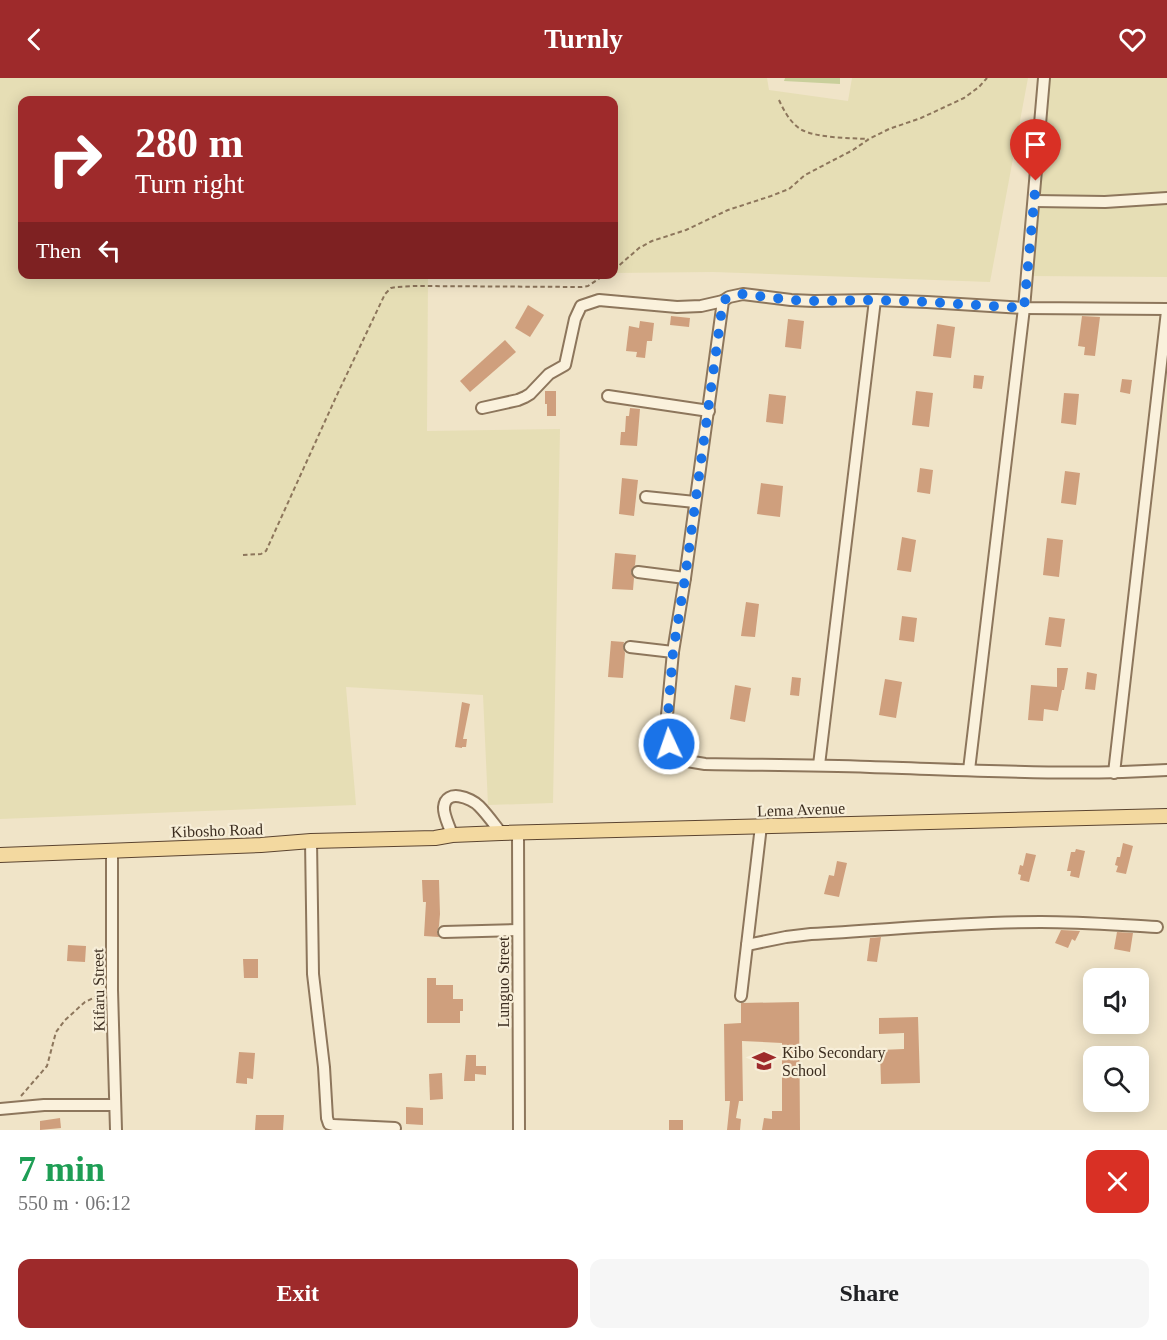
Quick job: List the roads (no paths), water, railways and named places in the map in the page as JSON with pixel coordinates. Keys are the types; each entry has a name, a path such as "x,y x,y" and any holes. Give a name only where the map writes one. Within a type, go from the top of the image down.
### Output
{"main road":[{"name":"Lema Avenue","path":"435,838 501,833 1167,816"},
{"name":"Kibosho Road","path":"0,855 311,841 435,838"}],"street":[{"path":"969,770 1024,308 1044,78"},
{"path":"1034,201 1105,202 1167,198"},
{"path":"482,408 525,397 549,374 566,365 575,319 581,306 599,300 688,307 723,301 743,294 814,301 875,300 1024,308 1167,310 1114,773"},
{"path":"819,765 875,300"},
{"path":"723,301 673,652 667,735 669,744 676,755 687,761 705,764 1114,773 1167,770"},
{"path":"608,396 709,411"},
{"path":"646,497 695,502"},
{"path":"638,572 685,578"},
{"path":"630,647 673,652"},
{"path":"452,835 444,809 445,803 457,796 468,798 479,806 501,833"},
{"path":"741,996 760,826"},
{"name":"Lunguo Street","path":"518,834 519,1130"},
{"path":"311,841 313,974 323,1057 327,1118 329,1124 333,1125 395,1128"},
{"name":"Kifaru Street","path":"112,850 112,990 116,1130"},
{"path":"747,945 811,934 975,925 1062,922 1157,927"},
{"path":"444,932 518,930"},
{"path":"5,1109 44,1105 116,1105"}],"place":[{"name":"Kibo Secondary School","path":"764,1061"}]}
